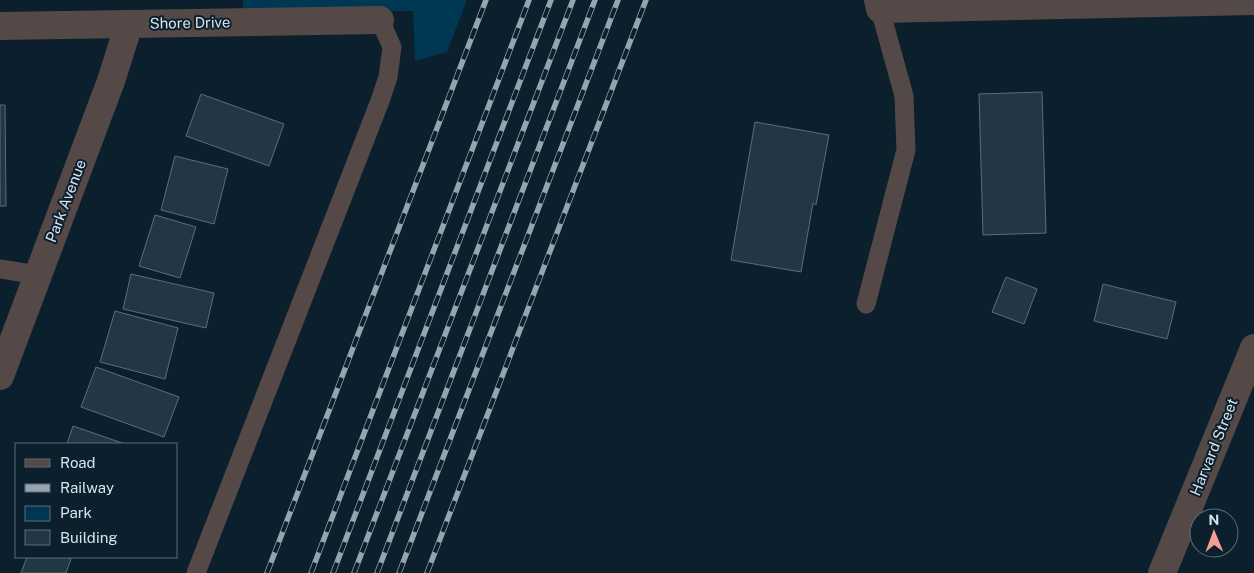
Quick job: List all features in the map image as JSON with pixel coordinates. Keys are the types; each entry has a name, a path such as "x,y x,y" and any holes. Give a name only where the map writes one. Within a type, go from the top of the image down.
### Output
{"street":[{"path":"879,5 1254,1"},
{"name":"Shore Drive","path":"0,26 129,24 218,11 380,20"},
{"name":"Park Avenue","path":"0,376 111,81 129,24"},
{"name":"Harvard Street","path":"1162,573 1254,348"}],"lane":[{"path":"866,304 906,150 904,96 879,5"},
{"path":"196,573 388,77 392,47 380,20"},
{"path":"0,269 38,275"}],"green space":[{"path":"243,0 467,0 447,52 415,61 413,11 243,11"}],"building":[{"path":"1042,92 1046,233 983,235 979,94"},
{"path":"201,94 284,124 269,166 186,136"},
{"path":"0,105 5,105 6,206 0,206"},
{"path":"755,122 829,135 816,205 813,203 801,272 731,260"},
{"path":"175,156 228,169 214,224 161,210"},
{"path":"155,215 196,227 180,278 139,266"},
{"path":"131,274 214,293 206,328 123,309"},
{"path":"1006,277 1037,289 1024,324 992,312"},
{"path":"1103,284 1176,302 1167,339 1094,321"},
{"path":"115,311 178,328 165,379 100,362"},
{"path":"96,367 179,397 164,437 81,407"},
{"path":"73,426 122,443 67,443"},
{"path":"27,558 71,559 66,573 21,573"}],"railway":[{"path":"267,573 486,0"},
{"path":"311,573 529,0"},
{"path":"333,573 551,0"},
{"path":"354,573 573,0"},
{"path":"377,573 595,0"},
{"path":"399,573 618,0"},
{"path":"427,573 646,0"}]}
